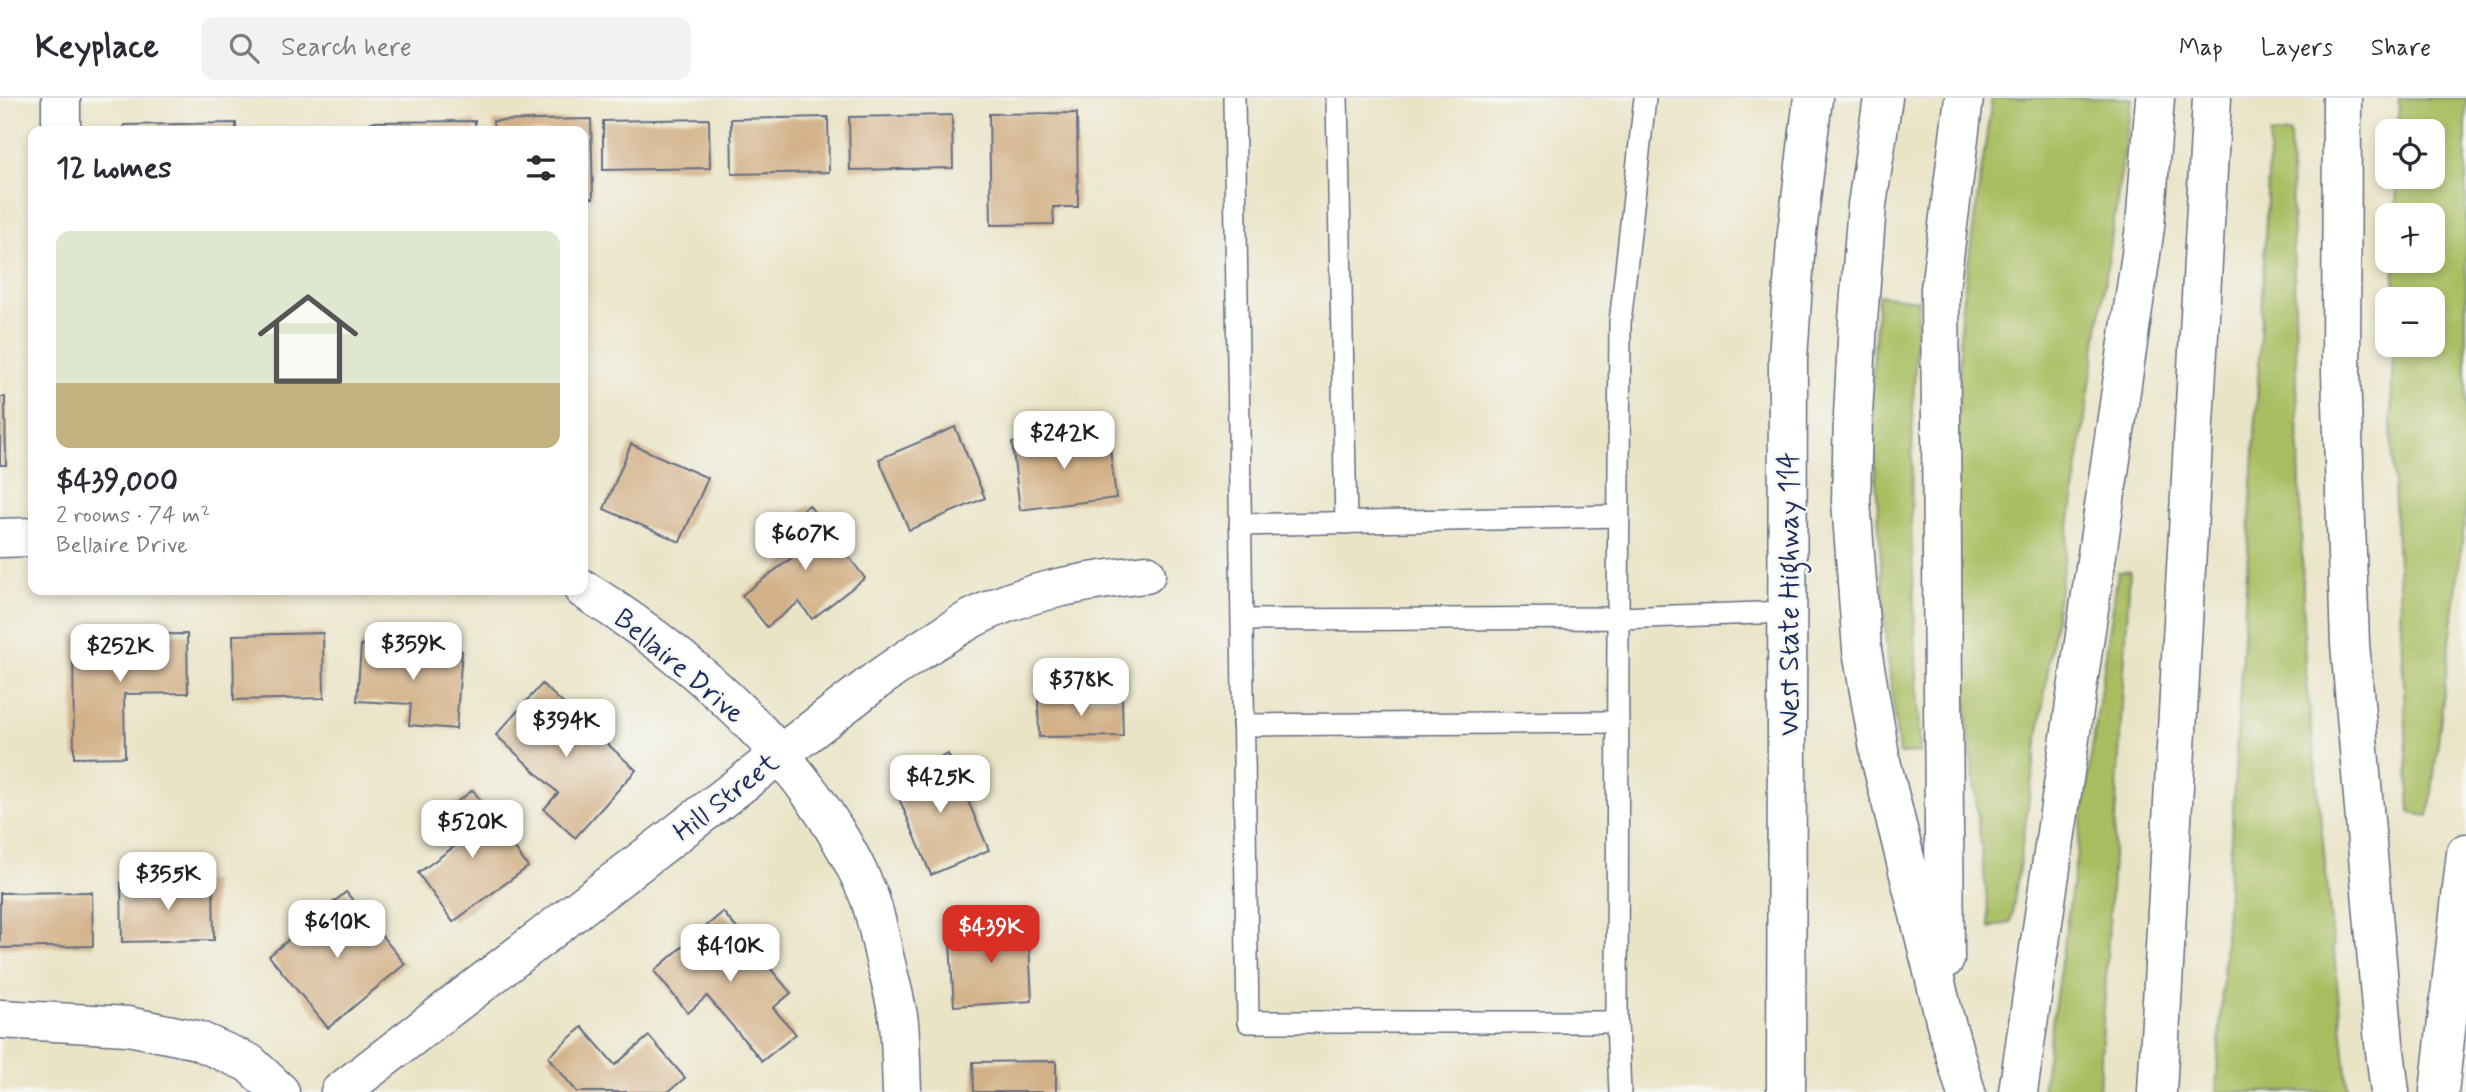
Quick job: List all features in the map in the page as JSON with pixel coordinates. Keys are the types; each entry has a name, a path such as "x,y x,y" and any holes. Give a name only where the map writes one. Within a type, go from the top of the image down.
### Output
{"main road":[{"path":"61,98 61,126"},
{"name":"West State Highway 114","path":"1786,1092 1788,358 1797,228 1813,98"},
{"path":"1883,98 1867,205 1858,320 1851,501 1861,650 1879,748 1945,1020 1966,1092"},
{"path":"1945,1020 1940,289 1964,98"},
{"path":"2018,1092 2145,227 2155,98"},
{"path":"2157,1092 2212,98"},
{"path":"2342,98 2341,373 2349,604 2368,856 2390,1092"},
{"path":"0,538 28,537"},
{"name":"Hill Street","path":"340,1092 919,650 974,618 1014,601 1051,589 1098,579 1146,574"},
{"name":"Bellaire Drive","path":"588,592 627,617 721,692 806,787 842,842 869,896 899,1021 902,1092"},
{"path":"2439,1092 2466,853"},
{"path":"0,1019 128,1026 197,1040 249,1063 280,1092"}],"lane":[{"path":"1234,98 1248,1022 1617,1022"},
{"path":"1337,98 1346,523"},
{"path":"1620,1092 1617,1022 1620,323 1645,98"},
{"path":"1240,525 1618,516"},
{"path":"1242,620 1618,618 1788,612"},
{"path":"1243,725 1618,722"}],"green space":[{"path":"1992,98 2132,98 2011,922 1990,928 1968,728 1955,538 1961,312"},
{"path":"2399,98 2466,98 2466,489 2464,526 2429,816 2410,813 2391,422 2393,357 2445,357 2445,287 2394,287 2395,273 2445,273 2445,203 2396,203 2397,189 2445,189 2445,119 2398,119"},
{"path":"2290,133 2305,663 2348,1092 2216,1092 2270,135"},
{"path":"1878,295 1918,300 1911,525 1920,753 1899,754 1886,641 1871,398"},
{"path":"2130,571 2099,1092 2042,1092 2118,572"}],"building":[{"path":"1077,113 1078,207 1053,207 1054,224 991,225 989,114"},
{"path":"952,115 953,168 850,170 849,117"},
{"path":"828,117 829,172 732,174 731,119"},
{"path":"591,119 593,198 588,198 588,126 494,126 493,121"},
{"path":"709,119 710,168 603,170 603,121"},
{"path":"475,121 475,126 370,126 370,122"},
{"path":"236,123 236,126 124,125"},
{"path":"0,397 5,397 6,465 0,465"},
{"path":"955,427 985,498 909,530 879,459"},
{"path":"1108,432 1116,498 1020,510 1012,443"},
{"path":"631,444 708,478 680,542 604,509"},
{"path":"809,505 865,578 812,619 799,602 767,627 742,595 794,556 775,531"},
{"path":"323,633 324,698 234,700 233,635"},
{"path":"187,634 188,693 124,694 125,757 74,758 73,635"},
{"path":"361,645 462,651 456,729 409,725 411,704 357,701"},
{"path":"542,684 636,770 575,838 544,809 558,793 496,735"},
{"path":"1122,698 1123,736 1039,737 1038,700"},
{"path":"948,754 989,850 931,875 891,779"},
{"path":"473,790 528,867 453,922 418,873 466,838 446,810"},
{"path":"213,881 214,940 122,942 121,883"},
{"path":"92,892 93,946 0,948 0,893"},
{"path":"346,892 405,964 328,1028 269,956"},
{"path":"723,912 791,993 773,1008 796,1034 762,1061 707,996 688,1013 654,971"},
{"path":"1028,924 1032,1001 954,1006 949,929"},
{"path":"582,1027 615,1065 649,1036 685,1078 668,1092 577,1092 548,1057"},
{"path":"1056,1061 1056,1092 974,1092 973,1062"}]}
